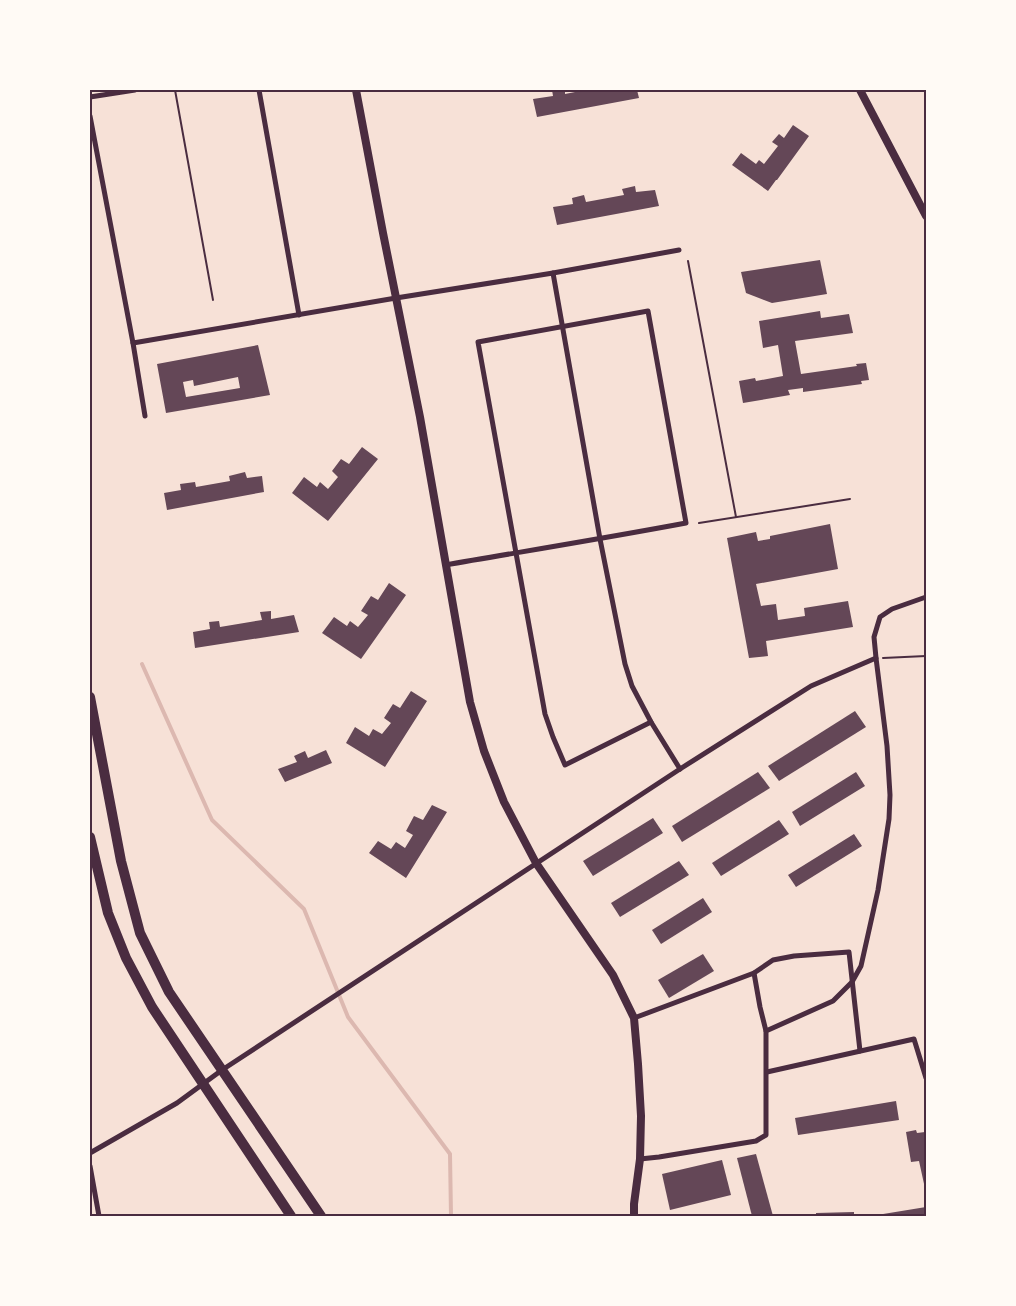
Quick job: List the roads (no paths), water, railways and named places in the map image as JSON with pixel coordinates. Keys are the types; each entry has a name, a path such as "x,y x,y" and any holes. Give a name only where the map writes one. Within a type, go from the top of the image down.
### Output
{"main road":[{"path":"90,697 121,861 140,934 169,992 321,1216"},
{"path":"90,837 108,913 126,958 152,1007 291,1216"}],"street":[{"path":"90,98 134,90"},
{"path":"259,90 299,315"},
{"path":"356,90 420,418 470,702 484,751 504,802 536,863 612,975 634,1018 641,1116 640,1159 634,1216"},
{"path":"860,90 926,216"},
{"path":"90,116 145,416"},
{"path":"133,343 553,273 679,250"},
{"path":"553,273 600,539 625,664 632,686 651,722 680,769"},
{"path":"445,565 516,553 600,539 686,523 648,311 478,342 516,553 546,714 553,738 565,765 651,722"},
{"path":"766,1031 832,1001 852,982 861,966 878,890 890,795 887,746 874,637 880,617 892,609 926,597"},
{"path":"90,1153 177,1103 222,1070 536,863 811,686 876,658"},
{"path":"634,1018 754,973 773,960 794,956 849,952 860,1051"},
{"path":"640,1159 756,1141 766,1135 766,1031 754,973"},
{"path":"767,1072 914,1039 926,1078"},
{"path":"90,1166 99,1216"}],"waterway":[{"path":"142,664 212,820 304,909 348,1017 450,1154 451,1216"}]}
